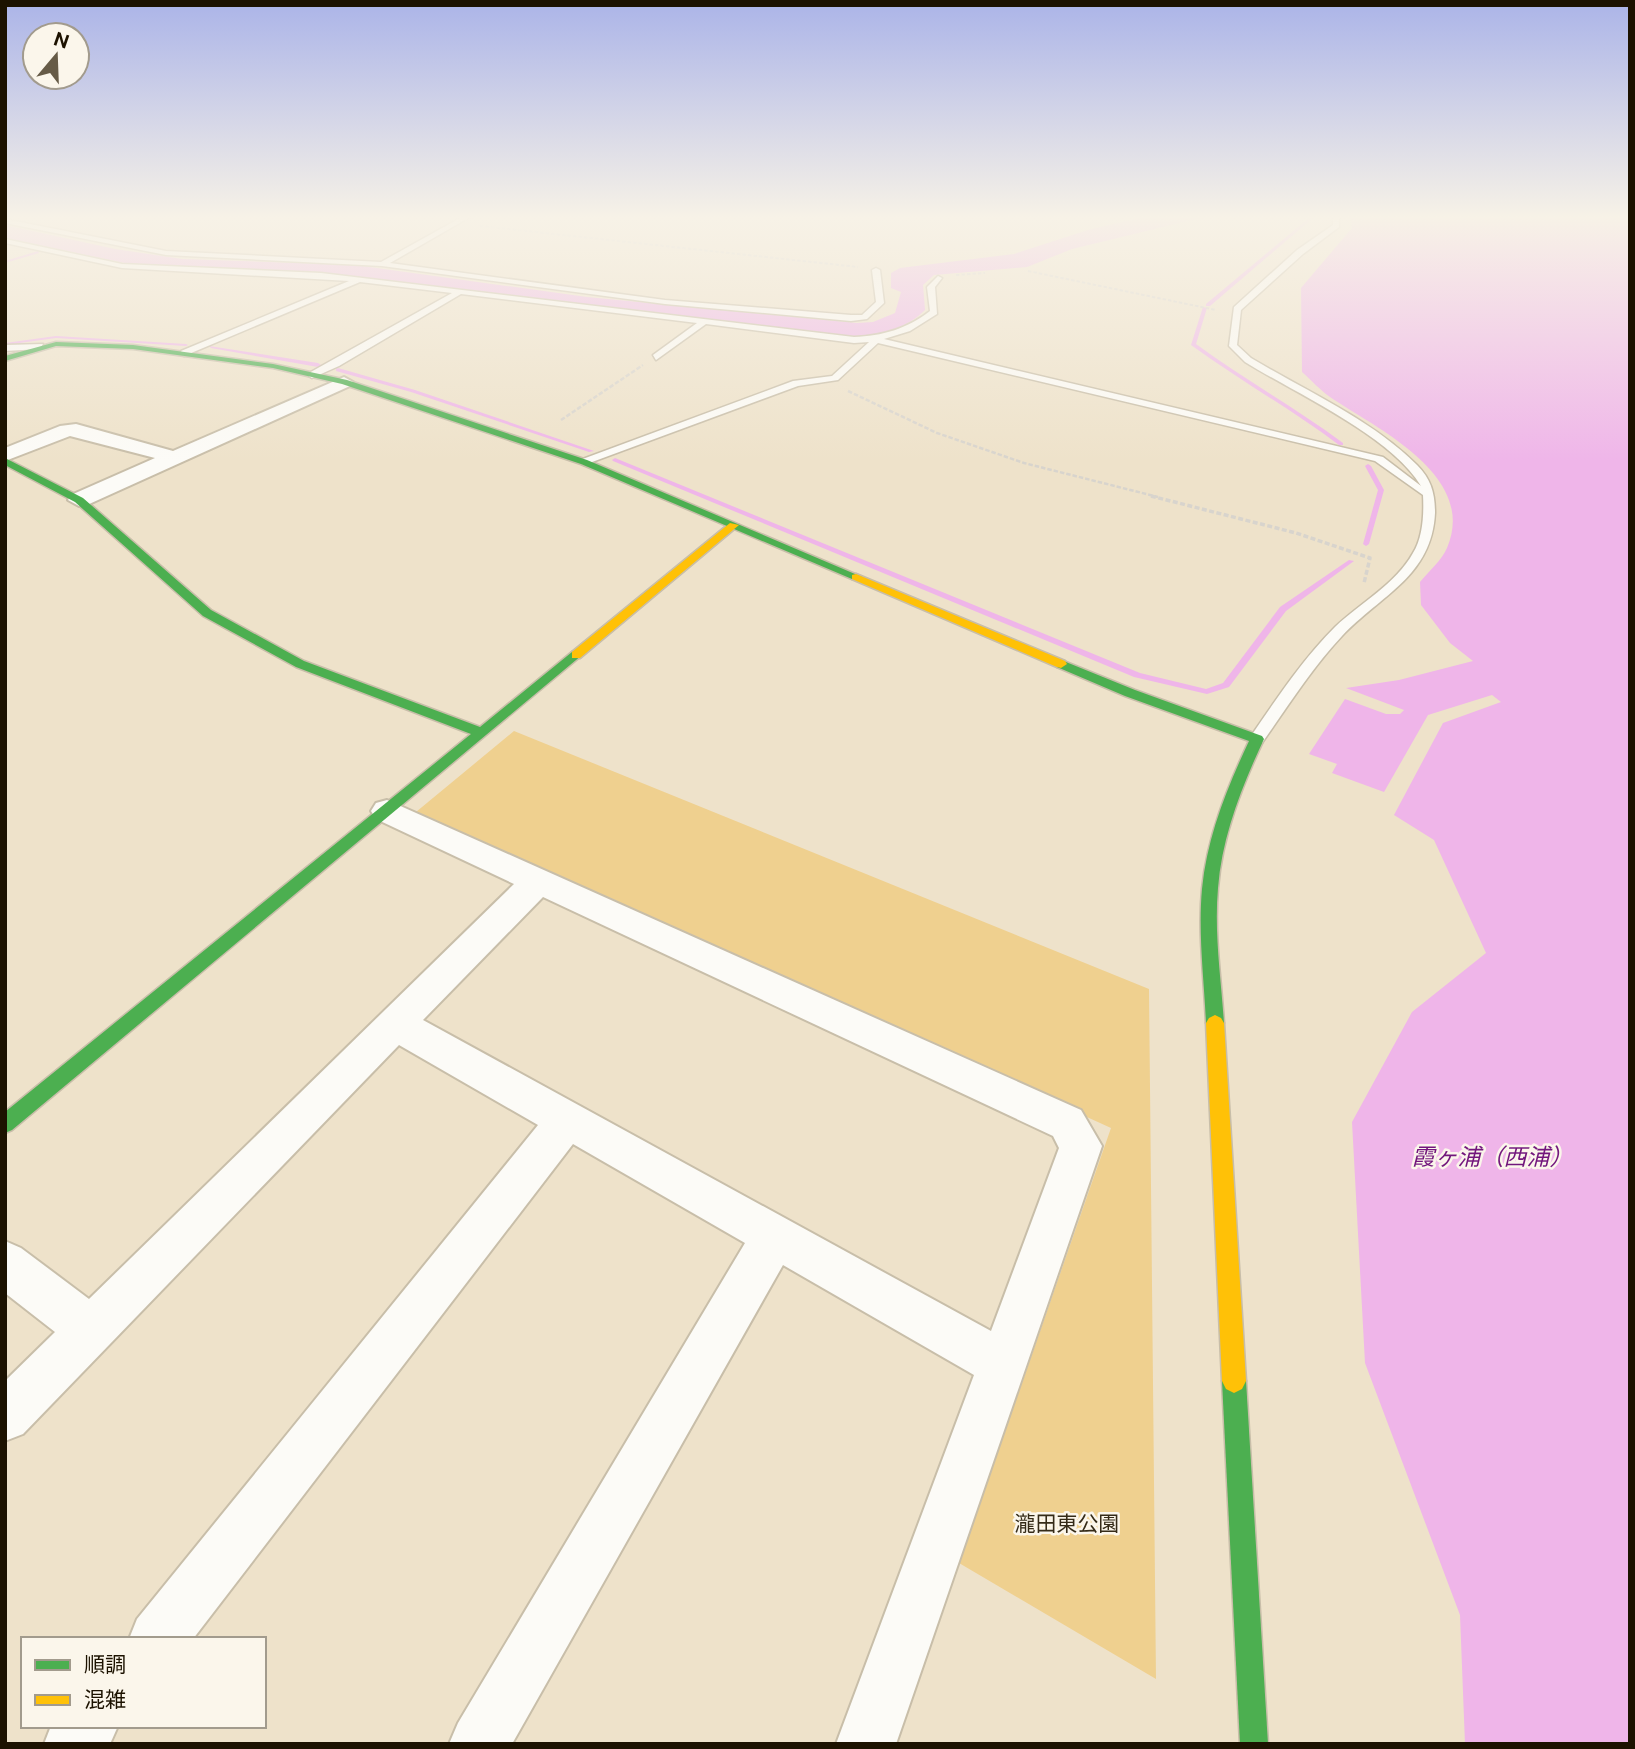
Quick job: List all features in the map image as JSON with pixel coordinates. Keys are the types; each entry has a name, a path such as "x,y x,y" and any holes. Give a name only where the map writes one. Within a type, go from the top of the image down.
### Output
{"street":[{"path":"5,359 40,346 95,344 184,353 344,382 584,462 1118,688 1257,739 1227,804 1213,865 1209,908 1254,1744"},
{"path":"79,500 344,382"},
{"path":"5,455 67,430 76,430 176,458"},
{"path":"5,461 79,500 207,613 300,664 483,733"},
{"path":"5,1124 734,525"},
{"path":"387,811 1067,1124 1081,1146 866,1744"},
{"path":"5,1416 537,882"},
{"path":"396,1024 1001,1363"},
{"path":"159,1637 567,1120"},
{"path":"479,1744 775,1236"},
{"path":"5,1264 91,1330"},
{"path":"74,1744 86,1728"}],"lane":[{"path":"184,353 313,299"},
{"path":"312,375 449,299"},
{"path":"495,299 854,340 898,333 934,312 933,299"},
{"path":"634,299 864,320"},
{"path":"864,320 880,303 879,299"},
{"path":"1248,299 1237,309 1233,346 1238,353 1371,435 1410,464 1427,485 1429,498 1423,546 1411,566 1366,604 1320,652 1257,739"},
{"path":"864,320 872,337"},
{"path":"656,357 702,324"},
{"path":"872,337 1379,459 1429,498"},
{"path":"584,462 796,383 835,379 872,337"},
{"path":"5,348 40,346"}],"path":[{"path":"1168,299 1215,308 1234,333"},
{"path":"561,420 656,357"},
{"path":"835,379 857,397 913,422 1024,463 1296,533 1370,558 1363,586 1366,604"}],"green space":[{"name":"瀧田東公園","path":"514,731 1149,989 1156,1679 959,1563 1111,1128 416,812"}],"water":[{"path":"536,299 604,299 857,323 873,322 895,313 899,299 924,299 925,310 911,321 876,335 858,338"},
{"name":"霞ヶ浦（西浦）","path":"1301,299 1630,299 1630,1744 1465,1744 1460,1615 1365,1363 1352,1122 1412,1012 1486,953 1434,840 1394,815 1443,723 1501,702 1492,695 1428,715 1384,792 1332,773 1337,764 1309,754 1345,699 1386,714 1400,714 1404,710 1346,688 1399,680 1473,661 1450,643 1421,605 1420,582 1445,552 1453,522 1448,498 1436,477 1418,457 1330,397 1302,372"}],"waterway":[{"path":"1208,305 1216,299"},
{"path":"1205,308 1193,344 1341,444"},
{"path":"5,344 56,337 186,345"},
{"path":"211,347 318,365"},
{"path":"338,370 413,391 591,451"},
{"path":"615,460 1137,675 1207,692 1226,685 1283,609 1351,561"},
{"path":"1366,544 1381,490 1368,466"}],"traffic: fast":[{"path":"5,359 56,344 133,347 273,366 344,382 584,462 856,577"},
{"path":"5,461 79,500 207,613 300,664 483,733"},
{"path":"5,1124 576,655"},
{"path":"1061,664 1130,693 1257,739 1231,801 1213,865 1209,924 1215,1023"},
{"path":"1234,1381 1254,1744"}],"traffic: slow":[{"path":"576,655 734,525"},
{"path":"856,577 1061,664"},
{"path":"1215,1023 1234,1381"}]}
